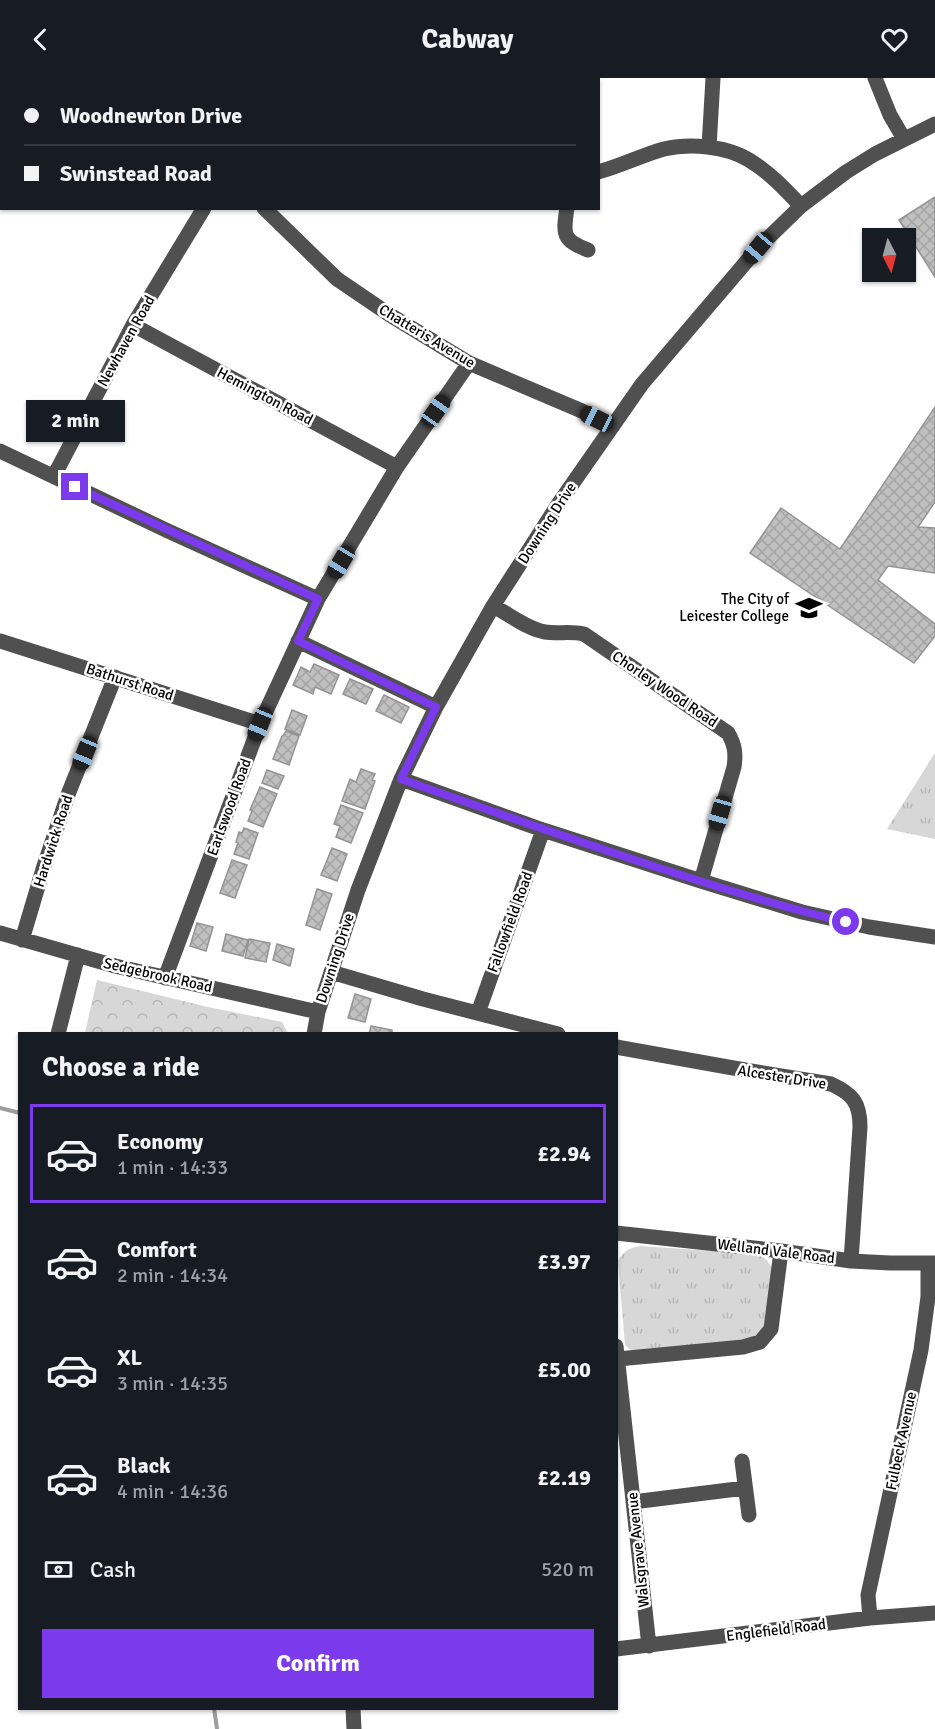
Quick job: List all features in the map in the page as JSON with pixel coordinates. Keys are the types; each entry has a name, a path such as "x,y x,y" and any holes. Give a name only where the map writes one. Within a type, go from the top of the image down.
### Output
{"street":[{"path":"709,147 713,78"},
{"path":"875,78 890,115 904,139"},
{"name":"Downing Drive","path":"314,1032 318,1012 362,879 401,779 436,707 493,606 559,503 642,384 758,248 801,206 846,172 875,154 935,124"},
{"path":"600,171 664,150 709,147 748,159 780,184 801,206"},
{"name":"Newhaven Road","path":"54,476 134,325 203,210"},
{"name":"Chatteris Avenue","path":"266,210 337,279 390,315 469,363 613,426"},
{"path":"567,210 564,229 567,238 574,245 588,250"},
{"name":"Hemington Road","path":"134,325 397,467"},
{"name":"Earlswood Road","path":"165,978 260,724 318,599 397,467 469,363"},
{"path":"2,458 54,476 318,599"},
{"name":"Chorley Wood Road","path":"493,606 542,632 573,631 584,634 728,733 736,754 734,767 701,882"},
{"name":"Bathurst Road","path":"0,641 260,724"},
{"path":"298,641 436,707"},
{"name":"Hardwick Road","path":"22,940 66,802 115,677"},
{"path":"401,779 543,830 801,912 869,927 935,937"},
{"name":"Fallowfield Road","path":"478,1014 543,830"},
{"name":"Sedgebrook Road","path":"0,933 165,978 318,1012"},
{"path":"59,1032 78,955"},
{"path":"331,972 550,1032"},
{"name":"Alcester Drive","path":"618,1047 831,1084 853,1097 860,1113 860,1127 851,1261"},
{"name":"Welland Vale Road","path":"618,1233 851,1261 932,1263"},
{"path":"618,1353 743,1347 760,1342 771,1329 782,1251"},
{"name":"Fulbeck Avenue","path":"870,1618 868,1595 925,1323 932,1263"},
{"name":"Walsgrave Avenue","path":"618,1362 649,1646"},
{"path":"741,1461 749,1515"},
{"path":"633,1502 745,1488"},
{"name":"Englefield Road","path":"618,1650 870,1618 935,1613"},
{"path":"352,1710 354,1729"}],"green space":[{"path":"935,753 935,839 887,829"},
{"path":"97,980 282,1022 287,1032 85,1032"},
{"path":"641,1246 754,1254 763,1258 770,1264 773,1271 765,1326 757,1337 743,1343 632,1351 625,1345 618,1261 627,1250"}],"building":[{"path":"935,197 935,277 916,247 916,228 904,228 899,220"},
{"path":"935,407 935,502 918,527 935,528 935,573 888,566 878,580 935,624 935,636 914,663 750,553 781,508 840,549"},
{"path":"314,664 339,675 331,694 315,687 313,694 293,685 301,667 310,672"},
{"path":"350,679 373,689 366,704 343,694"},
{"path":"384,695 409,707 401,723 376,711"},
{"path":"292,710 307,716 300,735 285,729"},
{"path":"286,731 299,736 289,765 273,759"},
{"path":"361,769 375,774 372,780 375,781 365,809 342,801 350,779 356,782"},
{"path":"267,770 284,776 278,789 262,783"},
{"path":"260,787 277,794 263,827 248,821"},
{"path":"341,805 363,813 351,843 336,837 340,826 334,824"},
{"path":"244,828 258,833 249,859 234,854 239,832 242,833"},
{"path":"332,848 347,854 337,881 321,875"},
{"path":"232,860 247,865 235,898 220,893"},
{"path":"317,889 332,894 320,930 306,925"},
{"path":"197,923 213,927 206,951 190,946"},
{"path":"226,934 248,940 243,956 222,951"},
{"path":"249,939 270,943 266,962 245,958"},
{"path":"277,944 294,949 290,966 273,960"},
{"path":"355,994 371,999 365,1022 348,1018"},
{"path":"371,1026 392,1030 392,1032 370,1032"}],"waterway":[{"path":"0,1108 18,1112"},
{"path":"214,1710 217,1729"}],"place":[{"name":"The City of Leicester College","path":"809,608"}],"route":[{"path":"75,487 318,599 298,641 436,707 401,779 543,830 701,882 801,912 846,922"}]}
